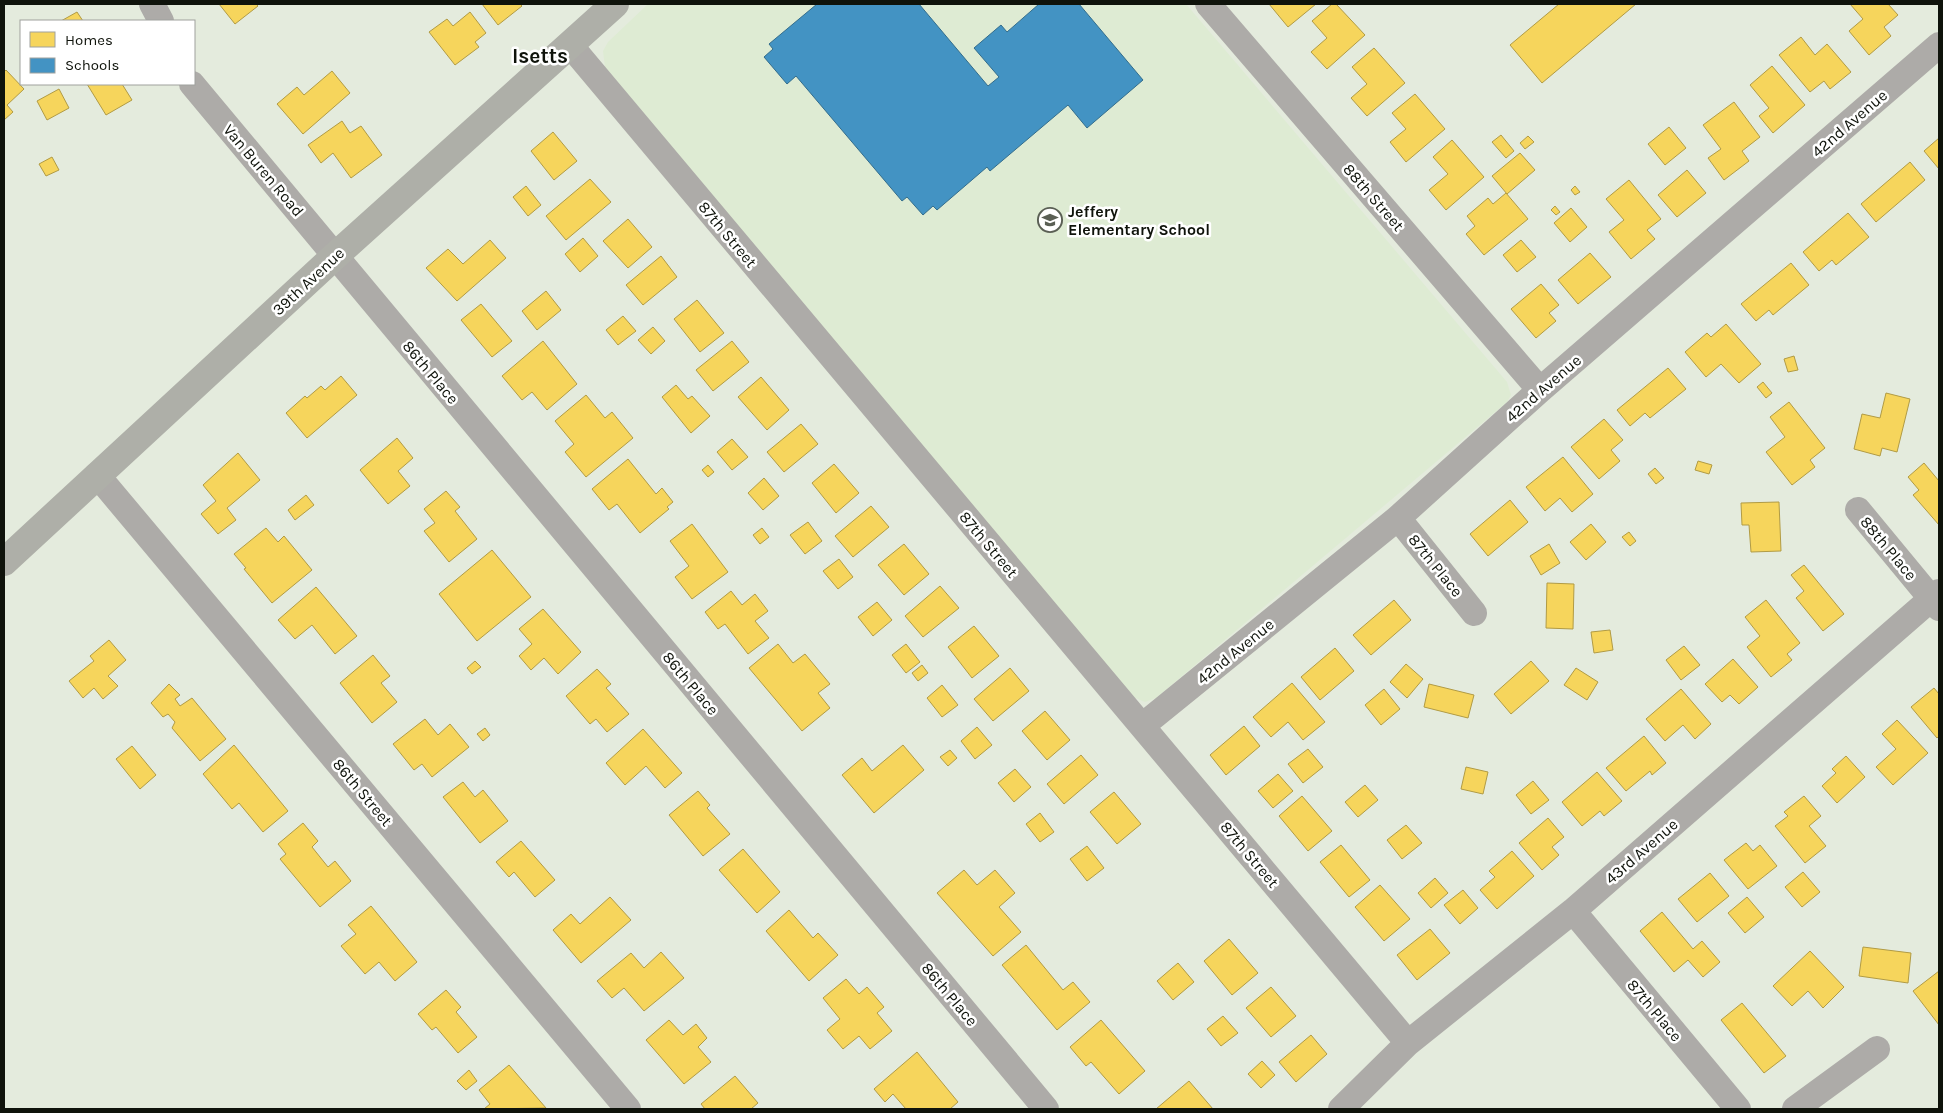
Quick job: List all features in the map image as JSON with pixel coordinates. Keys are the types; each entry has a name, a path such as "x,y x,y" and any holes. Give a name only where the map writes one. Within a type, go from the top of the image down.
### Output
{"main road":[{"name":"39th Avenue","path":"4,562 336,256 615,4"}],"street":[{"path":"152,4 160,20"},
{"name":"88th Street","path":"1208,4 1540,390"},
{"name":"87th Street","path":"570,45 1408,1043"},
{"name":"42nd Avenue","path":"1142,726 1398,518 1540,390 1939,45"},
{"name":"Van Buren Road","path":"193,85 336,256"},
{"name":"86th Place","path":"336,256 1046,1109"},
{"name":"86th Street","path":"97,475 628,1109"},
{"name":"88th Place","path":"1858,510 1936,599"},
{"name":"87th Place","path":"1398,518 1474,613"},
{"name":"43rd Avenue","path":"1341,1109 1408,1043 1573,911 1936,599"},
{"name":"87th Place","path":"1573,911 1738,1109"},
{"path":"1795,1109 1878,1049"}],"shaded area":[{"name":"Jeffery Elementary School","path":"648,4 1186,4 1507,382 1511,395 1507,402 1156,698 1145,702 1133,697 605,67 603,51 608,42"}],"building: Homes":[{"path":"219,4 256,4 258,6 235,24"},
{"path":"482,4 520,4 522,6 498,25"},
{"path":"1269,4 1316,4 1288,27"},
{"path":"1332,4 1336,4 1365,35 1327,69 1311,52 1327,38 1312,21"},
{"path":"1559,4 1636,4 1542,83 1510,45"},
{"path":"1850,4 1888,4 1898,15 1884,27 1891,36 1869,55 1849,31 1863,19"},
{"path":"77,12 82,20 63,20"},
{"path":"470,12 486,33 475,42 479,47 455,65 429,32 447,19 453,26"},
{"path":"1801,37 1815,55 1827,44 1851,72 1830,89 1824,81 1810,92 1779,55"},
{"path":"1374,48 1405,83 1367,116 1351,98 1367,84 1352,67"},
{"path":"1772,66 1805,105 1773,133 1759,116 1769,108 1750,85"},
{"path":"6,70 24,89 7,105 13,112 4,120 4,72"},
{"path":"332,71 350,93 303,134 277,104 297,87 304,95"},
{"path":"88,85 123,85 132,100 106,115"},
{"path":"59,89 69,108 47,120 37,101"},
{"path":"1415,94 1445,129 1406,162 1390,142 1406,129 1392,113"},
{"path":"1734,102 1760,137 1742,151 1749,161 1724,180 1708,158 1721,149 1703,125"},
{"path":"342,121 350,133 361,126 382,155 351,178 333,153 321,163 308,145"},
{"path":"1669,127 1686,148 1665,165 1648,144"},
{"path":"553,132 577,161 554,180 531,151"},
{"path":"1501,135 1514,151 1506,158 1492,142"},
{"path":"1528,136 1534,142 1525,149 1520,143"},
{"path":"1939,138 1939,169 1924,151"},
{"path":"1452,140 1484,177 1446,210 1429,190 1448,174 1433,157"},
{"path":"1520,153 1535,170 1507,194 1492,176"},
{"path":"52,157 59,170 46,176 39,164"},
{"path":"1910,162 1925,180 1876,222 1861,204"},
{"path":"1687,170 1706,193 1677,217 1658,195"},
{"path":"590,179 611,202 566,240 546,216"},
{"path":"1629,180 1661,219 1647,230 1655,239 1631,259 1609,232 1624,220 1606,199"},
{"path":"526,186 541,205 528,216 513,197"},
{"path":"1575,186 1580,192 1575,195 1571,190"},
{"path":"1506,193 1528,219 1484,255 1466,234 1475,226 1467,216 1488,198 1493,204"},
{"path":"1555,206 1560,212 1556,215 1551,210"},
{"path":"1571,208 1587,227 1570,242 1554,223"},
{"path":"1848,213 1869,237 1836,265 1832,260 1819,271 1803,252"},
{"path":"628,219 652,247 628,268 603,241"},
{"path":"583,238 598,256 580,272 565,254"},
{"path":"490,240 506,258 457,301 426,268 448,249 463,264"},
{"path":"1521,240 1536,257 1517,272 1503,255"},
{"path":"1590,253 1611,277 1578,304 1558,280"},
{"path":"661,256 677,277 643,305 626,285"},
{"path":"1791,263 1809,285 1773,315 1769,310 1756,321 1741,304"},
{"path":"1541,284 1559,305 1549,313 1556,321 1536,338 1511,309"},
{"path":"546,291 561,310 537,330 522,311"},
{"path":"697,300 724,333 700,352 674,319"},
{"path":"481,304 512,341 492,357 461,320"},
{"path":"623,316 636,331 618,345 606,330"},
{"path":"1726,324 1761,364 1739,383 1721,364 1706,377 1685,352 1707,333 1711,337"},
{"path":"653,327 665,341 651,354 638,340"},
{"path":"543,341 577,384 547,410 532,392 522,400 502,376"},
{"path":"732,341 749,362 713,391 696,370"},
{"path":"1794,356 1798,370 1788,372 1784,359"},
{"path":"1668,368 1686,389 1650,418 1645,413 1630,426 1617,410"},
{"path":"341,376 357,395 307,438 286,413 305,396 307,398 321,386 325,390"},
{"path":"761,377 789,410 767,430 738,397"},
{"path":"1763,382 1772,393 1766,398 1757,387"},
{"path":"676,385 688,399 692,396 710,416 691,433 662,397"},
{"path":"1886,393 1910,399 1897,452 1882,448 1880,456 1854,449 1862,414 1880,418"},
{"path":"586,395 605,418 612,412 633,438 586,477 565,452 574,444 555,421"},
{"path":"1789,402 1825,448 1810,460 1815,467 1792,485 1766,452 1785,437 1770,417"},
{"path":"1604,419 1623,440 1611,450 1620,461 1599,479 1571,447"},
{"path":"801,424 818,444 784,472 767,452"},
{"path":"397,438 413,458 398,471 410,486 388,504 360,470"},
{"path":"732,439 748,457 732,470 717,452"},
{"path":"238,453 260,480 227,508 236,520 218,534 201,514 216,501 203,485"},
{"path":"1563,457 1593,494 1572,512 1560,498 1545,511 1526,487"},
{"path":"628,459 656,494 662,488 673,502 667,507 669,509 640,533 617,504 609,510 592,489"},
{"path":"1698,461 1712,465 1709,474 1695,470"},
{"path":"1924,463 1939,481 1939,525 1913,495 1919,490 1908,477"},
{"path":"834,464 859,493 836,513 812,483"},
{"path":"708,465 714,472 708,477 702,470"},
{"path":"1655,468 1664,478 1656,484 1648,474"},
{"path":"764,478 779,496 763,510 748,493"},
{"path":"446,491 460,507 455,511 477,539 449,562 424,531 435,523 424,509"},
{"path":"306,495 314,505 295,520 288,510"},
{"path":"1510,500 1528,522 1488,556 1470,534"},
{"path":"1779,502 1781,551 1751,552 1749,525 1742,525 1741,503"},
{"path":"871,506 889,527 853,557 835,536"},
{"path":"808,522 822,541 805,554 790,535"},
{"path":"692,524 728,572 692,599 675,577 689,566 670,541"},
{"path":"1591,524 1606,542 1586,560 1570,542"},
{"path":"266,528 278,542 284,536 312,570 272,603 234,554"},
{"path":"762,528 769,537 760,544 753,535"},
{"path":"1629,532 1636,541 1630,546 1622,537"},
{"path":"904,544 929,574 904,595 878,565"},
{"path":"1549,544 1560,563 1541,575 1530,556"},
{"path":"492,550 531,597 477,641 439,594"},
{"path":"839,559 853,577 838,589 823,571"},
{"path":"1804,565 1844,614 1823,631 1796,598 1804,591 1791,575"},
{"path":"1547,583 1574,584 1573,629 1546,628"},
{"path":"940,586 959,608 923,637 905,616"},
{"path":"316,587 357,636 335,654 312,625 295,639 278,620"},
{"path":"731,591 742,605 755,594 768,611 755,621 769,638 748,654 725,624 718,629 705,612"},
{"path":"1394,600 1411,620 1371,655 1353,635"},
{"path":"1766,600 1800,643 1787,654 1792,660 1771,677 1747,647 1760,636 1745,617"},
{"path":"877,602 892,620 873,636 858,617"},
{"path":"543,609 581,652 558,674 544,658 531,670 519,656 532,644 519,629"},
{"path":"974,626 999,656 972,678 948,647"},
{"path":"1610,630 1613,650 1594,653 1591,632"},
{"path":"109,640 126,660 108,676 118,686 103,699 94,688 83,698 69,681 94,661 90,656"},
{"path":"778,644 793,663 805,654 830,684 818,693 830,708 802,731 749,668"},
{"path":"906,644 920,662 906,673 892,655"},
{"path":"1684,646 1700,665 1681,680 1666,660"},
{"path":"1335,648 1354,671 1320,700 1301,677"},
{"path":"373,655 390,676 381,683 397,702 372,723 340,683"},
{"path":"1733,659 1758,687 1739,704 1730,695 1722,702 1705,684"},
{"path":"475,661 481,667 472,674 467,668"},
{"path":"1531,661 1549,681 1511,714 1494,694"},
{"path":"1406,664 1423,679 1407,698 1390,682"},
{"path":"922,665 928,673 918,681 912,673"},
{"path":"1010,668 1029,691 993,721 974,699"},
{"path":"1576,668 1598,682 1587,700 1564,685"},
{"path":"597,669 611,684 606,688 629,714 607,732 596,719 590,724 566,696"},
{"path":"1292,683 1325,722 1303,740 1288,722 1271,737 1253,717"},
{"path":"169,684 180,695 175,699 180,706 192,698 226,739 200,761 172,728 175,722 168,714 163,717 151,703"},
{"path":"1429,684 1474,695 1468,718 1424,707"},
{"path":"942,685 958,705 942,717 927,698"},
{"path":"1934,688 1939,694 1939,736 1937,738 1911,707"},
{"path":"1384,689 1400,709 1381,725 1365,705"},
{"path":"1681,689 1711,724 1695,739 1683,725 1665,741 1646,719"},
{"path":"1045,711 1070,740 1047,760 1022,731"},
{"path":"425,719 438,735 450,724 469,747 432,777 422,764 414,770 393,744"},
{"path":"1897,720 1928,753 1893,785 1876,767 1896,749 1882,734"},
{"path":"1244,726 1260,746 1226,775 1210,755"},
{"path":"977,727 992,745 975,759 961,741"},
{"path":"485,728 490,735 483,741 477,734"},
{"path":"643,729 682,773 665,788 646,766 625,785 606,763"},
{"path":"1644,736 1666,763 1652,775 1650,771 1626,791 1606,768"},
{"path":"234,745 288,811 263,832 239,803 232,809 203,774"},
{"path":"903,745 924,770 874,813 842,775 862,758 872,771"},
{"path":"132,746 156,775 140,789 116,759"},
{"path":"1308,749 1323,767 1303,783 1288,764"},
{"path":"950,750 957,758 948,766 940,757"},
{"path":"1081,755 1098,775 1064,804 1047,784"},
{"path":"1846,756 1865,777 1837,803 1822,786 1836,773 1832,769"},
{"path":"1466,767 1488,772 1483,794 1461,789"},
{"path":"1015,769 1031,787 1014,802 998,783"},
{"path":"1597,772 1622,801 1604,816 1600,811 1582,826 1562,802"},
{"path":"1278,774 1293,791 1273,808 1258,791"},
{"path":"1533,781 1549,800 1531,814 1516,795"},
{"path":"463,782 475,797 483,790 508,821 480,843 443,797"},
{"path":"1365,785 1378,800 1358,817 1345,802"},
{"path":"698,791 710,805 707,808 730,834 703,856 669,815"},
{"path":"1114,792 1141,824 1117,844 1090,812"},
{"path":"1302,796 1332,831 1308,851 1279,816"},
{"path":"1804,796 1821,816 1809,826 1826,846 1805,863 1775,826 1788,816 1784,812"},
{"path":"1040,813 1054,832 1040,842 1026,824"},
{"path":"1548,818 1564,837 1552,847 1559,855 1542,870 1519,843"},
{"path":"303,823 318,841 312,847 328,867 335,861 351,881 320,907 280,859 286,854 278,844"},
{"path":"1406,825 1422,843 1402,859 1387,840"},
{"path":"521,841 555,880 535,897 514,872 509,877 496,862"},
{"path":"1746,843 1753,851 1760,845 1777,866 1748,889 1724,860"},
{"path":"1341,845 1370,880 1349,897 1320,862"},
{"path":"1087,846 1104,868 1087,881 1070,859"},
{"path":"743,849 780,892 757,913 719,870"},
{"path":"1512,851 1534,876 1497,909 1480,890 1495,877 1489,871"},
{"path":"964,870 977,885 995,870 1015,893 999,907 1021,932 993,956 937,893"},
{"path":"1803,872 1820,892 1802,907 1785,887"},
{"path":"1710,873 1729,896 1697,922 1678,899"},
{"path":"1435,878 1448,893 1431,908 1418,893"},
{"path":"1380,885 1410,919 1384,941 1355,907"},
{"path":"1463,890 1478,908 1460,924 1444,905"},
{"path":"610,897 631,920 581,963 553,930 571,914 580,924"},
{"path":"1747,897 1764,917 1745,933 1728,913"},
{"path":"371,906 417,962 395,981 379,962 365,974 341,946 356,934 348,925"},
{"path":"789,910 813,938 818,933 838,955 809,981 766,931"},
{"path":"1662,912 1693,949 1702,941 1720,962 1703,977 1688,960 1674,972 1640,931"},
{"path":"1430,929 1450,953 1417,980 1397,955"},
{"path":"1229,939 1258,973 1232,995 1204,961"},
{"path":"1026,945 1063,990 1073,982 1090,1002 1057,1030 1002,965"},
{"path":"1863,947 1911,953 1908,983 1859,976"},
{"path":"1810,951 1844,987 1823,1008 1808,991 1792,1006 1773,986"},
{"path":"661,952 684,978 644,1011 624,988 612,998 597,981 631,953 644,968"},
{"path":"1178,963 1194,982 1173,1000 1157,981"},
{"path":"1939,971 1939,1025 1913,991"},
{"path":"846,979 859,994 867,987 884,1007 877,1013 892,1031 870,1049 859,1036 843,1049 827,1030 840,1019 823,998"},
{"path":"1271,987 1296,1016 1271,1037 1246,1008"},
{"path":"446,990 461,1007 456,1012 477,1037 458,1053 436,1027 432,1030 418,1014"},
{"path":"1742,1003 1786,1056 1764,1073 1721,1020"},
{"path":"1223,1016 1238,1033 1221,1046 1207,1029"},
{"path":"669,1020 683,1035 696,1024 707,1038 698,1047 711,1062 684,1084 646,1040"},
{"path":"1101,1020 1145,1071 1119,1094 1091,1062 1086,1066 1070,1047"},
{"path":"1311,1035 1327,1054 1296,1082 1279,1062"},
{"path":"917,1052 958,1102 950,1109 906,1109 893,1094 885,1102 874,1089"},
{"path":"1262,1061 1275,1075 1261,1088 1248,1074"},
{"path":"509,1065 546,1108 484,1109 490,1104 479,1090"},
{"path":"469,1070 477,1081 466,1090 457,1081"},
{"path":"735,1076 758,1103 751,1109 705,1109 701,1104"},
{"path":"1189,1081 1213,1109 1156,1109"}],"building: Schools":[{"path":"817,4 919,4 988,86 999,77 974,48 1001,25 1007,32 1039,4 1079,4 1143,80 1087,128 1068,105 990,171 987,167 937,210 933,206 923,215 907,197 902,201 796,76 787,84 764,57 773,49 769,44"}],"place":[{"name":"Jeffery Elementary School","path":"1050,220"}],"district":[{"name":"Isetts","path":"540,56"}]}
